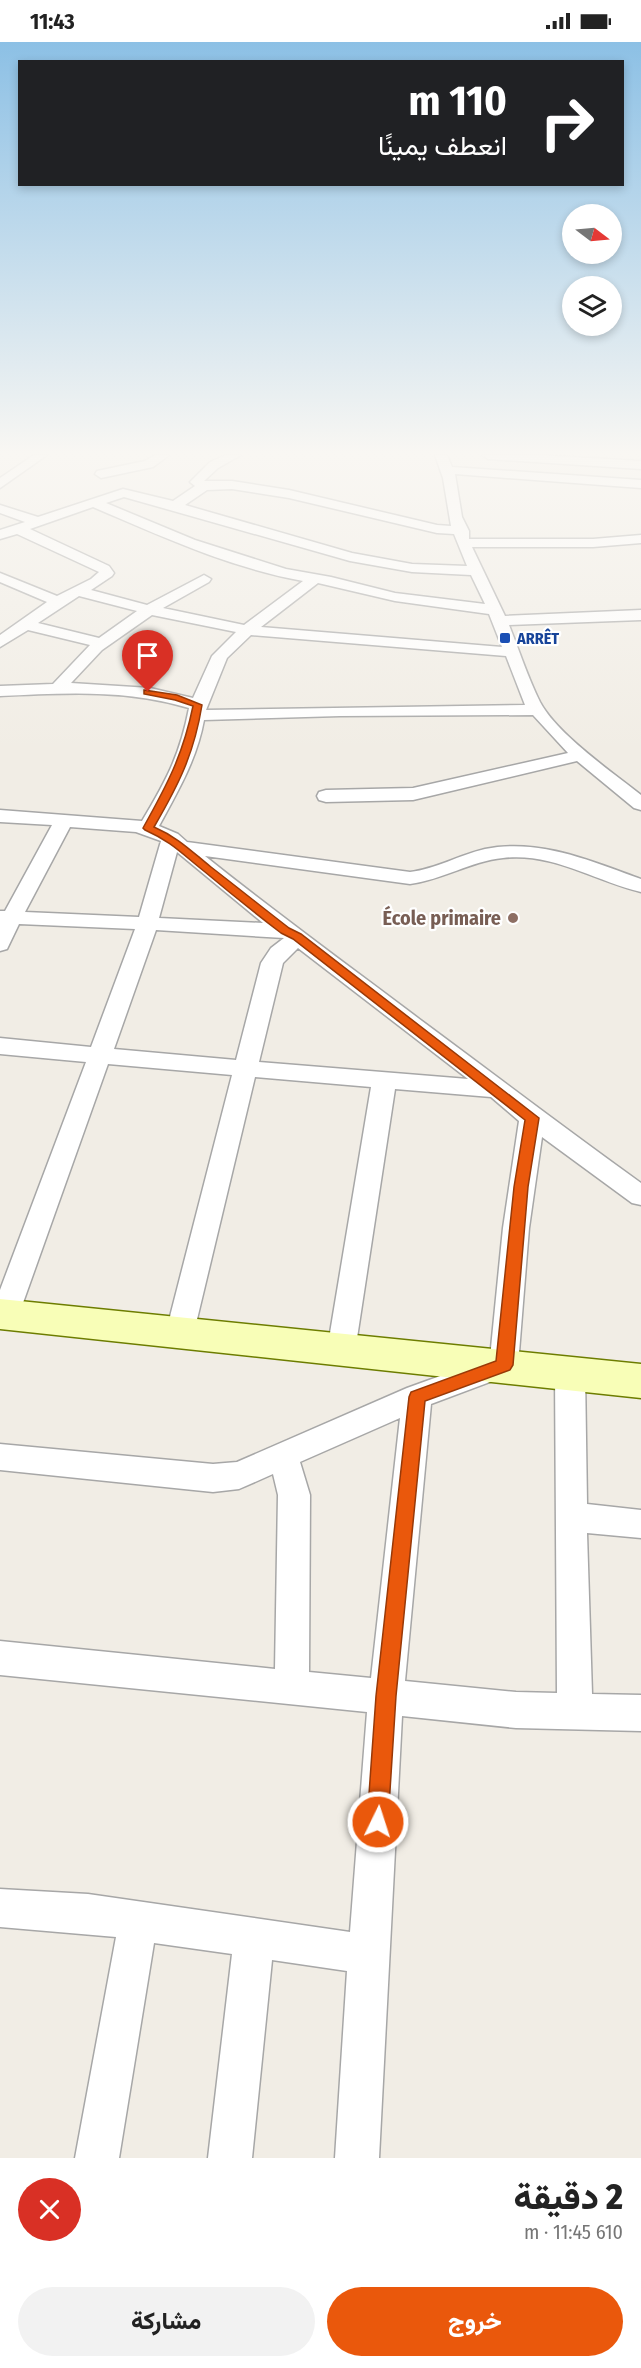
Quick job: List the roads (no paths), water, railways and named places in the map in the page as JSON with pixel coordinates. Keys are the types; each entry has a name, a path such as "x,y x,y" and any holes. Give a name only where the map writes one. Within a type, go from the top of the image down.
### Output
{"main road":[{"path":"2,1314 179,1336 504,1365 641,1381"}],"street":[{"path":"0,642 57,602 103,578 107,573 104,569 71,554"},
{"path":"223,554 284,573 331,580 395,597 497,615 641,615"},
{"path":"339,554 412,568 477,571"},
{"path":"470,554 537,710 581,755 641,804"},
{"path":"0,577 57,602"},
{"path":"57,689 102,643 149,610 204,579"},
{"path":"148,828 178,776 192,737 197,710 220,656 247,630 314,579"},
{"path":"79,591 149,610 247,630 511,652"},
{"path":"24,624 102,643"},
{"path":"0,691 57,689 148,692 177,697 197,710 537,710"},
{"path":"326,796 413,794 581,755"},
{"path":"0,816 148,828 177,843 291,934 497,1089 532,1118 641,1196"},
{"path":"0,945 6,917 64,820"},
{"path":"177,843 410,878 433,875 451,866 510,850 543,854 566,860 641,886"},
{"path":"2,1314 177,843"},
{"path":"6,917 291,934"},
{"path":"179,1336 272,963 291,934"},
{"path":"0,1046 497,1089"},
{"path":"341,1351 384,1080"},
{"path":"0,1457 213,1478 239,1475 417,1397 504,1365 517,1218 532,1118"},
{"path":"570,1373 575,1712"},
{"path":"357,2158 368,1954 386,1696 417,1397"},
{"path":"283,1456 294,1495 292,1687"},
{"path":"571,1517 641,1524"},
{"path":"0,1658 516,1710 641,1713"},
{"path":"0,1908 88,1914 368,1954"},
{"path":"97,2158 138,1922"},
{"path":"230,2158 254,1939"}],"place":[{"name":"ARRÊT","path":"505,638"},
{"name":"École primaire","path":"513,918"}]}
